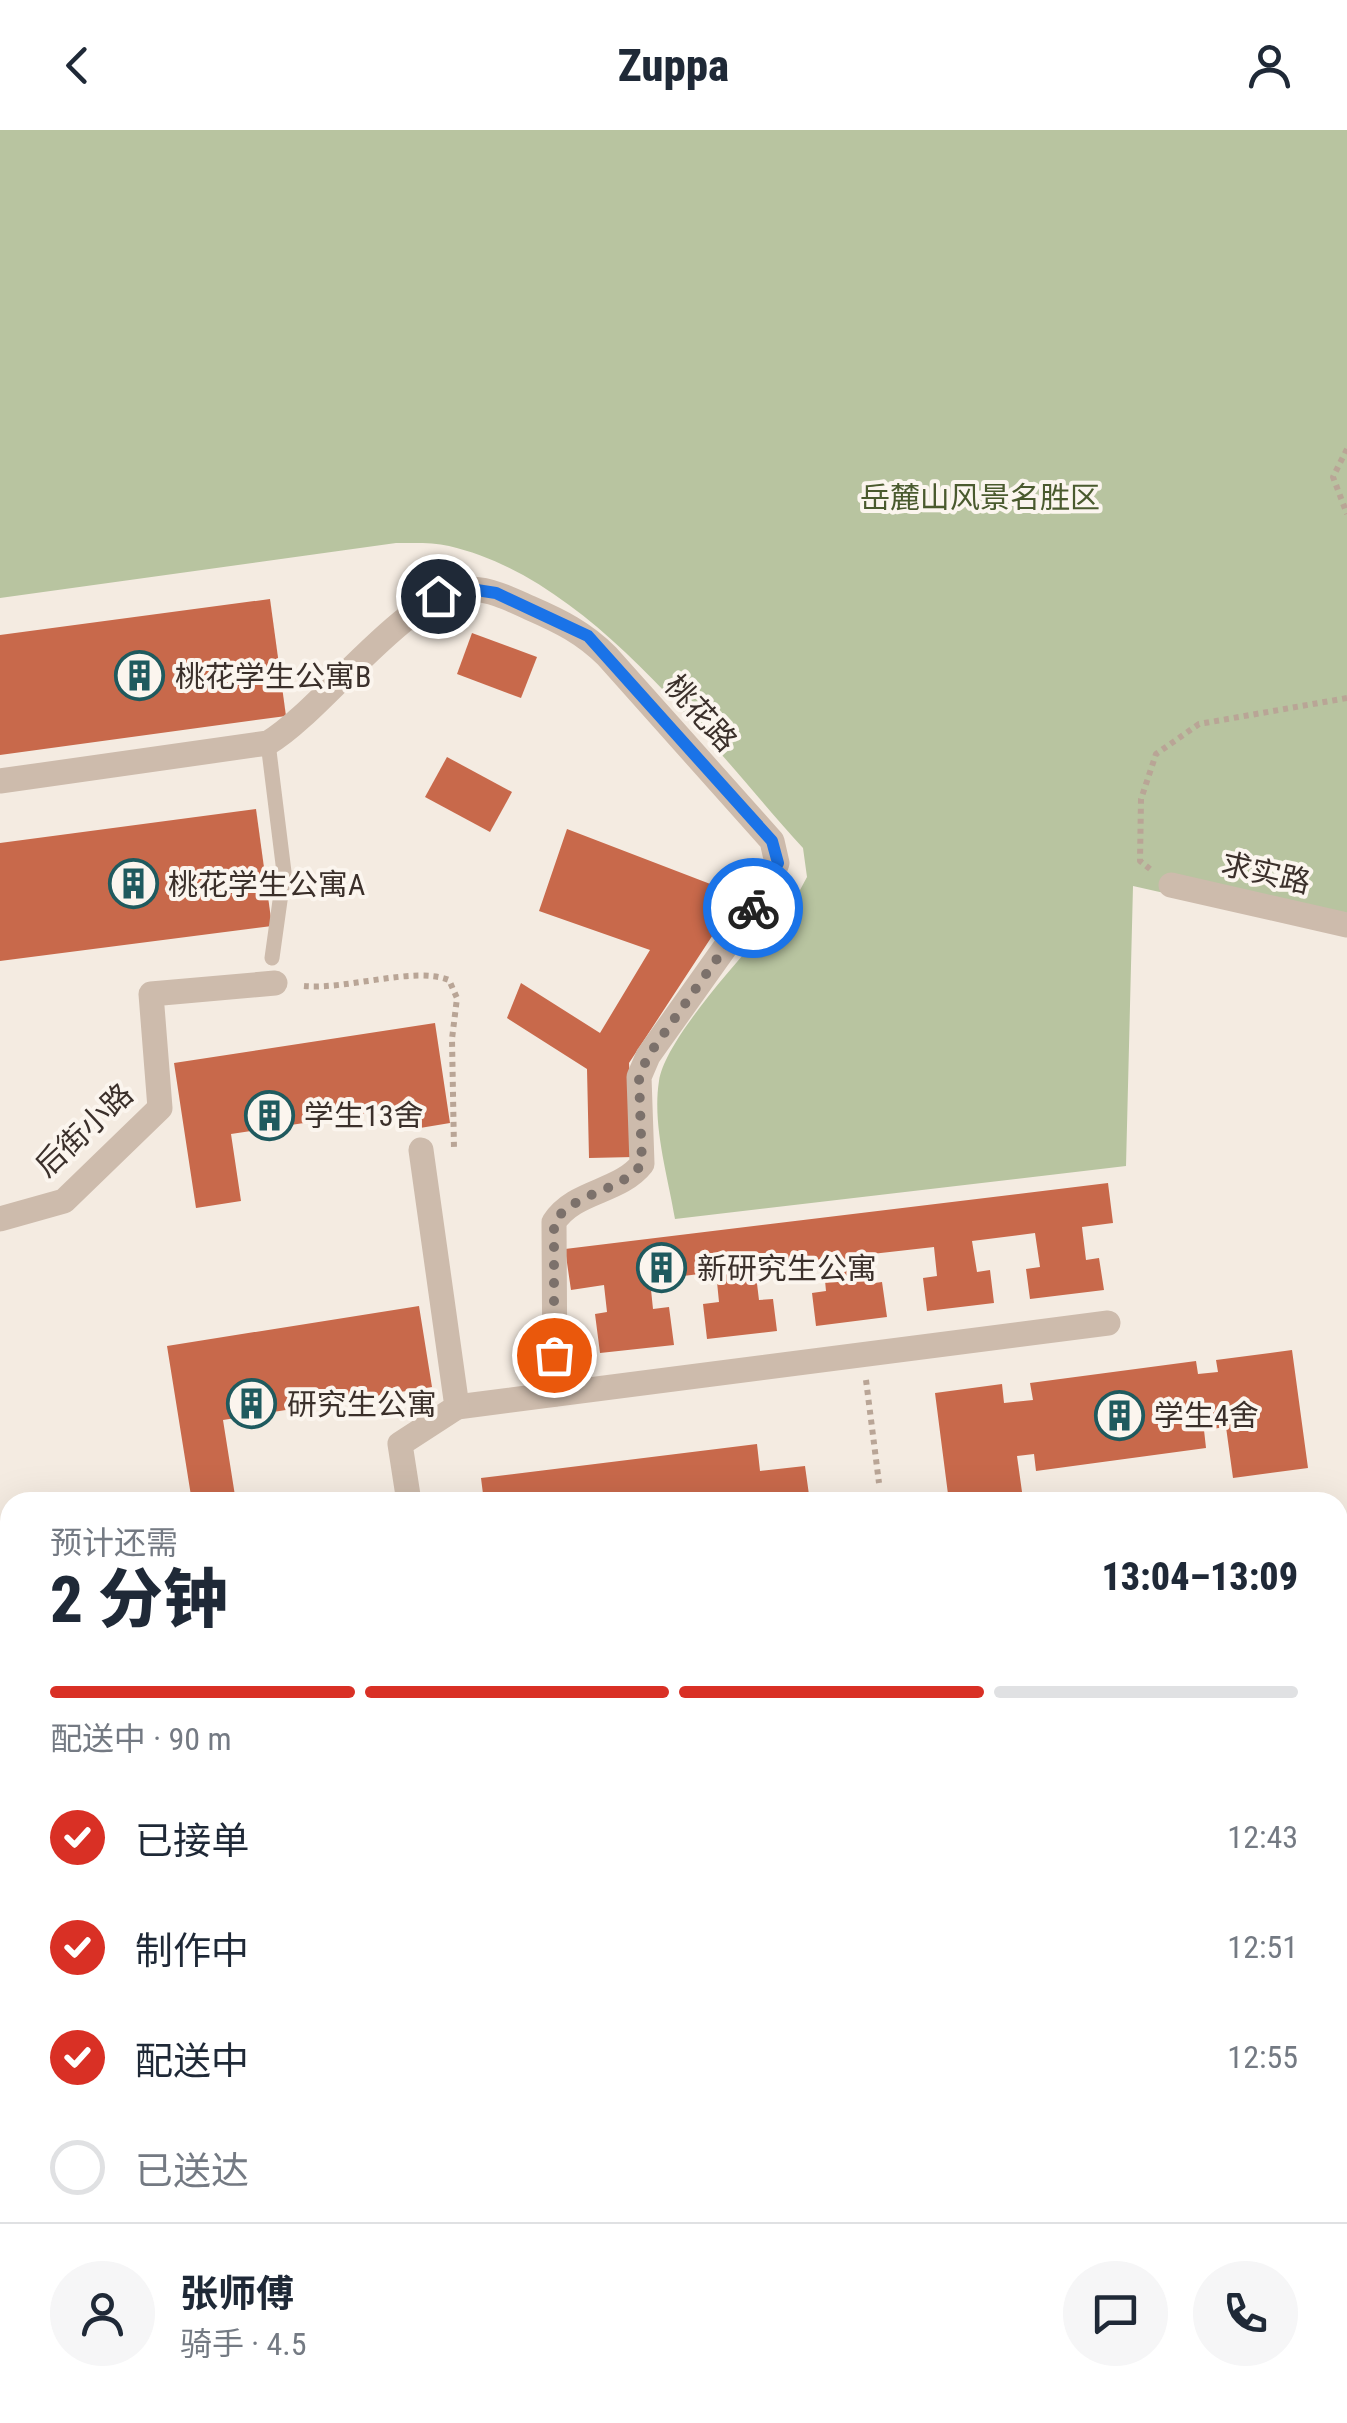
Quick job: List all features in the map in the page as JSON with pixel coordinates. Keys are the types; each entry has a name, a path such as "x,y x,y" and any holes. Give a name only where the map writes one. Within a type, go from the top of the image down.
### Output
{"street":[{"name":"桃花路","path":"268,744 288,732 349,671 438,596 470,589 496,593 588,636 772,841 778,863 768,886 674,1014 639,1077 642,1164 632,1176 563,1208 554,1222 555,1394"},
{"path":"0,781 268,744"},
{"name":"求实路","path":"1171,885 1347,924"},
{"name":"后街小路","path":"0,1219 64,1201 160,1108 151,994 274,970"},
{"path":"422,1150 457,1407"},
{"path":"407,1492 400,1444 457,1407 1108,1323"}],"lane":[{"path":"268,744 284,872 274,970"}],"path":[{"path":"1347,449 1333,477 1347,514"},
{"path":"1171,885 1140,861 1142,799 1156,754 1199,724 1347,698"},
{"path":"274,970 358,985 434,974 449,980 457,998 452,1040 456,1133 454,1150 426,1185"},
{"path":"863,1354 879,1483"}],"green space":[{"name":"岳麓山风景名胜区","path":"0,130 1347,130 1347,934 1133,886 1126,1166 675,1219 662,1150 659,1081 679,1037 698,1010 800,890 807,877 803,848 687,715 599,629 551,592 501,564 449,546 396,543 0,598"}],"building":[{"name":"桃花学生公寓B","path":"270,599 286,716 0,755 0,635"},
{"path":"472,633 537,657 521,698 457,674"},
{"path":"447,757 512,792 490,832 425,797"},
{"name":"桃花学生公寓A","path":"256,809 272,926 0,961 0,843"},
{"path":"567,829 739,895 629,1063 634,1157 589,1158 587,1069 507,1018 521,983 600,1033 650,950 539,911"},
{"name":"学生13舍","path":"435,1023 450,1123 408,1130 404,1108 231,1134 241,1201 196,1208 174,1063"},
{"name":"新研究生公寓","path":"1108,1183 1113,1223 1082,1227 1086,1260 1099,1258 1104,1290 1030,1299 1026,1269 1040,1267 1035,1233 972,1241 977,1272 990,1270 994,1303 927,1311 923,1278 937,1276 934,1247 863,1255 867,1284 882,1282 887,1317 816,1326 812,1293 826,1291 823,1259 755,1267 759,1300 773,1299 777,1331 707,1339 703,1304 719,1302 716,1272 650,1280 653,1309 669,1307 674,1345 600,1353 595,1314 607,1312 604,1285 571,1290 565,1249"},
{"name":"研究生公寓","path":"419,1306 432,1387 223,1420 234,1492 190,1492 167,1346"},
{"name":"学生4舍","path":"1292,1350 1308,1468 1233,1478 1226,1427 1204,1430 1206,1448 1036,1471 1034,1454 1017,1456 1022,1492 948,1492 935,1393 1002,1384 1004,1403 1033,1400 1030,1383 1196,1361 1198,1374 1218,1372 1216,1360"},
{"path":"757,1444 760,1471 805,1466 809,1492 483,1492 481,1478"}],"way so far":[{"path":"554,1355 554,1222 563,1208 632,1176 642,1164 639,1077 648,1056 674,1014 753,908"}],"place":[{"name":"桃花学生公寓B","path":"140,676"},
{"name":"桃花学生公寓A","path":"133,884"},
{"name":"学生13舍","path":"269,1115"},
{"name":"新研究生公寓","path":"662,1268"},
{"name":"研究生公寓","path":"252,1404"},
{"name":"学生4舍","path":"1119,1415"}],"route":[{"path":"438,596 470,589 496,593 588,636 772,841 778,863 753,908"}]}
